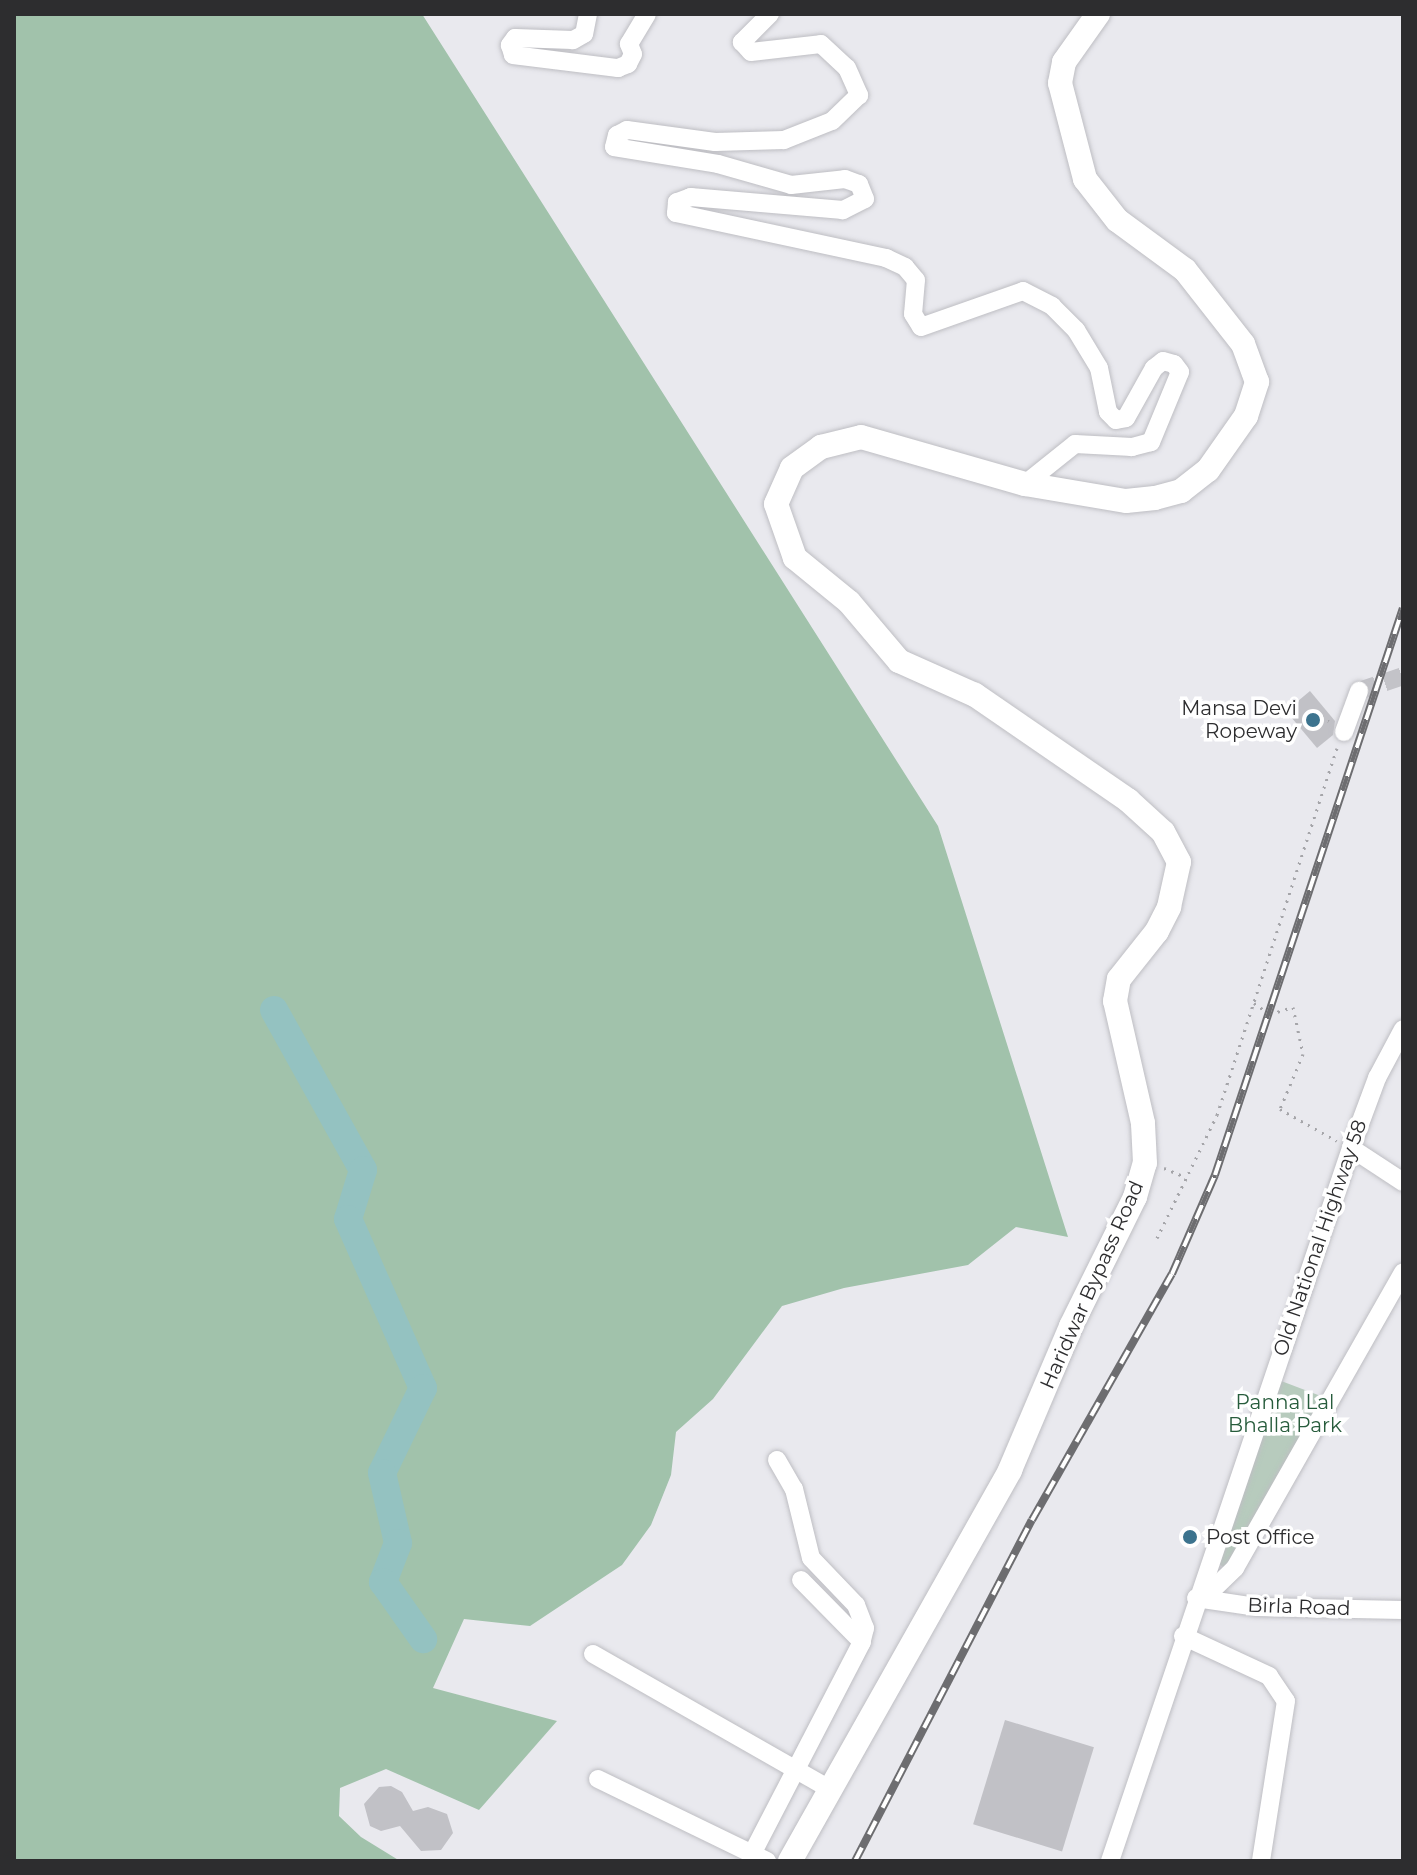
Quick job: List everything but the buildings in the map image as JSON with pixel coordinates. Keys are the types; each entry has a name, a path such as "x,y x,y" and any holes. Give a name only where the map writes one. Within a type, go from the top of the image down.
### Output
{"main road":[{"name":"Haridwar Bypass Road","path":"790,1861 1010,1470 1071,1326 1135,1197 1145,1163 1143,1123 1115,1001 1119,979 1157,931 1169,907 1179,862 1163,832 1128,800 975,695 899,661 849,602 795,558 776,504 792,468 821,447 861,437 1025,484 1126,501 1181,491 1208,470 1246,416 1257,382 1243,344 1185,270 1117,220 1085,179 1060,83 1064,62 1098,14"}],"street":[{"path":"588,14 584,34 573,40 515,38 510,45 513,55 618,68 628,64 633,54 629,44 647,14"},
{"path":"770,14 742,42 751,52 821,44 847,68 859,95 832,121 770,140 715,142 627,130 617,135 614,147 718,164 791,185 845,179 859,184 865,199 843,210 691,197 677,202 676,213 896,262 916,280 913,314 921,327 1023,291 1052,306 1076,330 1099,368 1108,412 1116,420 1126,418 1163,361 1180,372 1151,442 1132,447 1075,444 1025,484"},
{"path":"1344,732 1359,691"},
{"name":"Old National Highway 58","path":"1110,1861 1183,1636 1200,1598 1351,1148 1377,1078 1403,1029"},
{"path":"1351,1148 1403,1182"},
{"path":"1200,1598 1235,1568 1403,1272"},
{"path":"598,1779 760,1858 796,1770 862,1640 865,1628 856,1605 811,1558 794,1489 777,1460"},
{"path":"801,1580 862,1640"},
{"name":"Birla Road","path":"1200,1598 1257,1607 1403,1610"},
{"path":"1183,1636 1269,1676 1286,1701 1261,1861"},
{"path":"593,1654 830,1789"}],"path":[{"path":"1157,1238 1217,1115 1326,773 1344,732 1315,711"},
{"path":"1253,1003 1270,1014 1293,1007 1303,1054 1280,1109 1351,1148"}],"green space":[{"path":"14,14 422,14 938,826 1068,1237 1016,1227 968,1265 844,1288 782,1306 713,1399 676,1432 671,1475 651,1525 622,1565 530,1626 464,1619 433,1688 557,1721 479,1810 386,1769 340,1788 339,1816 361,1837 400,1861 14,1861"},
{"name":"Panna Lal Bhalla Park","path":"1268,1376 1326,1398 1225,1568 1212,1560"}],"waterway":[{"path":"274,1010 363,1170 348,1219 423,1388 382,1473 398,1543 383,1582 423,1639"}],"tunnel":[{"path":"1359,691 1403,676"}],"railway":[{"path":"855,1861 1032,1520 1172,1274 1215,1175 1403,608"}],"place":[{"name":"Mansa Devi Ropeway","path":"1313,720"},
{"name":"Post Office","path":"1190,1537"}]}
